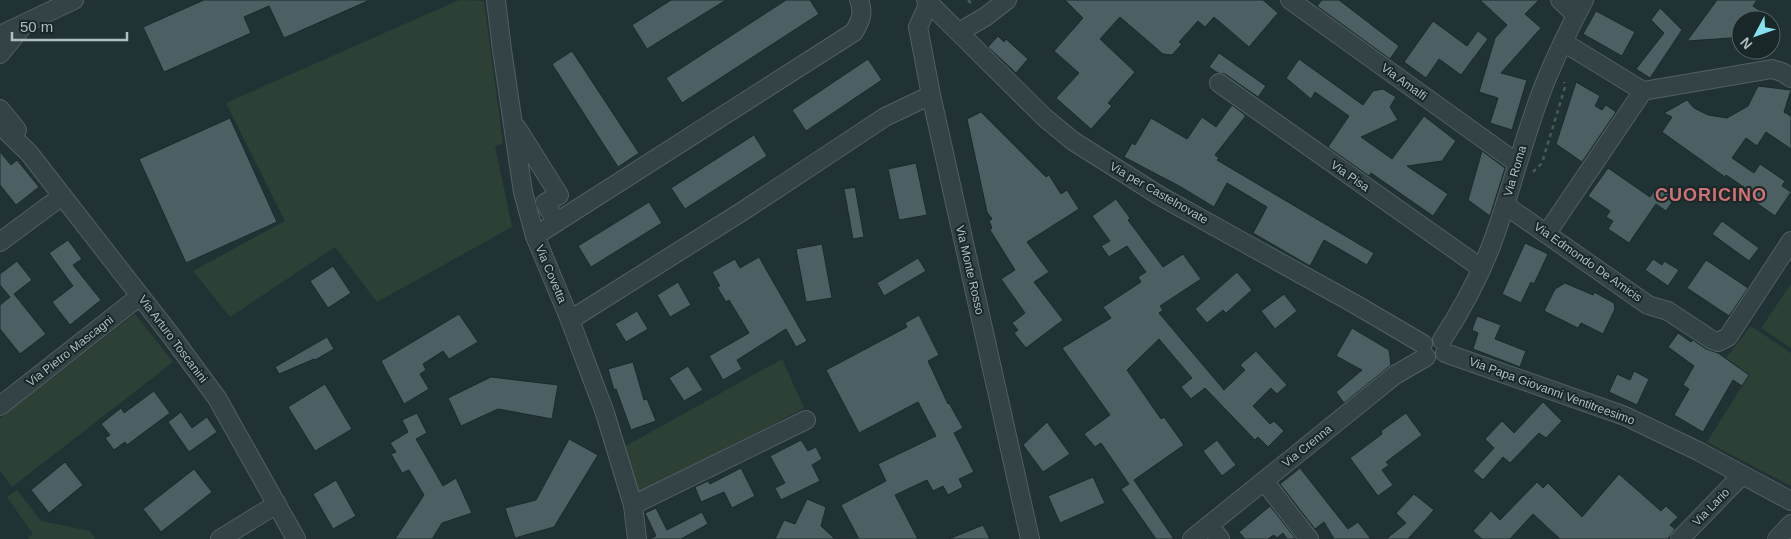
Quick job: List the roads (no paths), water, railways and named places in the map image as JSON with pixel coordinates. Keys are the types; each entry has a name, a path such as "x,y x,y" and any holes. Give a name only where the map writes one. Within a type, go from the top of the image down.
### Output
{"street":[{"name":"Via Covetta","path":"496,0 523,192 535,236 570,320 605,413 633,505 637,539"},
{"path":"535,236 854,32 862,18 862,8 859,0"},
{"path":"959,32 985,17 1007,0"},
{"name":"Via Amalfi","path":"1290,0 1517,163"},
{"path":"1560,0 1580,8"},
{"path":"0,35 71,1"},
{"name":"Via per Castelnovate","path":"928,2 1044,117 1073,141 1160,196 1353,303 1425,350"},
{"name":"Via Monte Rosso","path":"928,2 918,27 931,95 1030,539"},
{"name":"Via Roma","path":"1444,346 1482,268 1505,205 1517,163 1541,94 1580,8"},
{"path":"0,54 26,22"},
{"path":"1563,42 1643,91 1772,69 1782,72 1791,78"},
{"name":"Via Pisa","path":"1219,83 1482,268"},
{"path":"1547,233 1643,91"},
{"path":"570,320 746,209 885,117 931,95"},
{"path":"0,109 23,138 29,153"},
{"path":"513,122 559,195 529,213"},
{"path":"0,125 29,153"},
{"name":"Via Arturo Toscanini","path":"29,153 217,398 296,539"},
{"path":"0,242 62,196"},
{"path":"545,203 557,222"},
{"name":"Via Edmondo De Amicis","path":"1505,205 1648,305 1668,310 1712,340 1718,342 1728,336 1791,241"},
{"name":"Via Pietro Mascagni","path":"0,406 140,296"},
{"path":"1425,350 1434,360 1439,359 1444,346"},
{"name":"Via Papa Giovanni Ventitreesimo","path":"1444,346 1625,416 1698,451 1791,501"},
{"name":"Via Crenna","path":"1192,539 1425,350"},
{"path":"633,505 806,420"},
{"name":"Via Lario","path":"1680,539 1742,475"},
{"path":"1264,481 1309,539"},
{"path":"220,539 277,504"},
{"path":"1777,539 1791,524"},
{"path":"1209,525 1220,539"}],"district":[{"name":"CUORICINO","path":"1711,195"}]}
